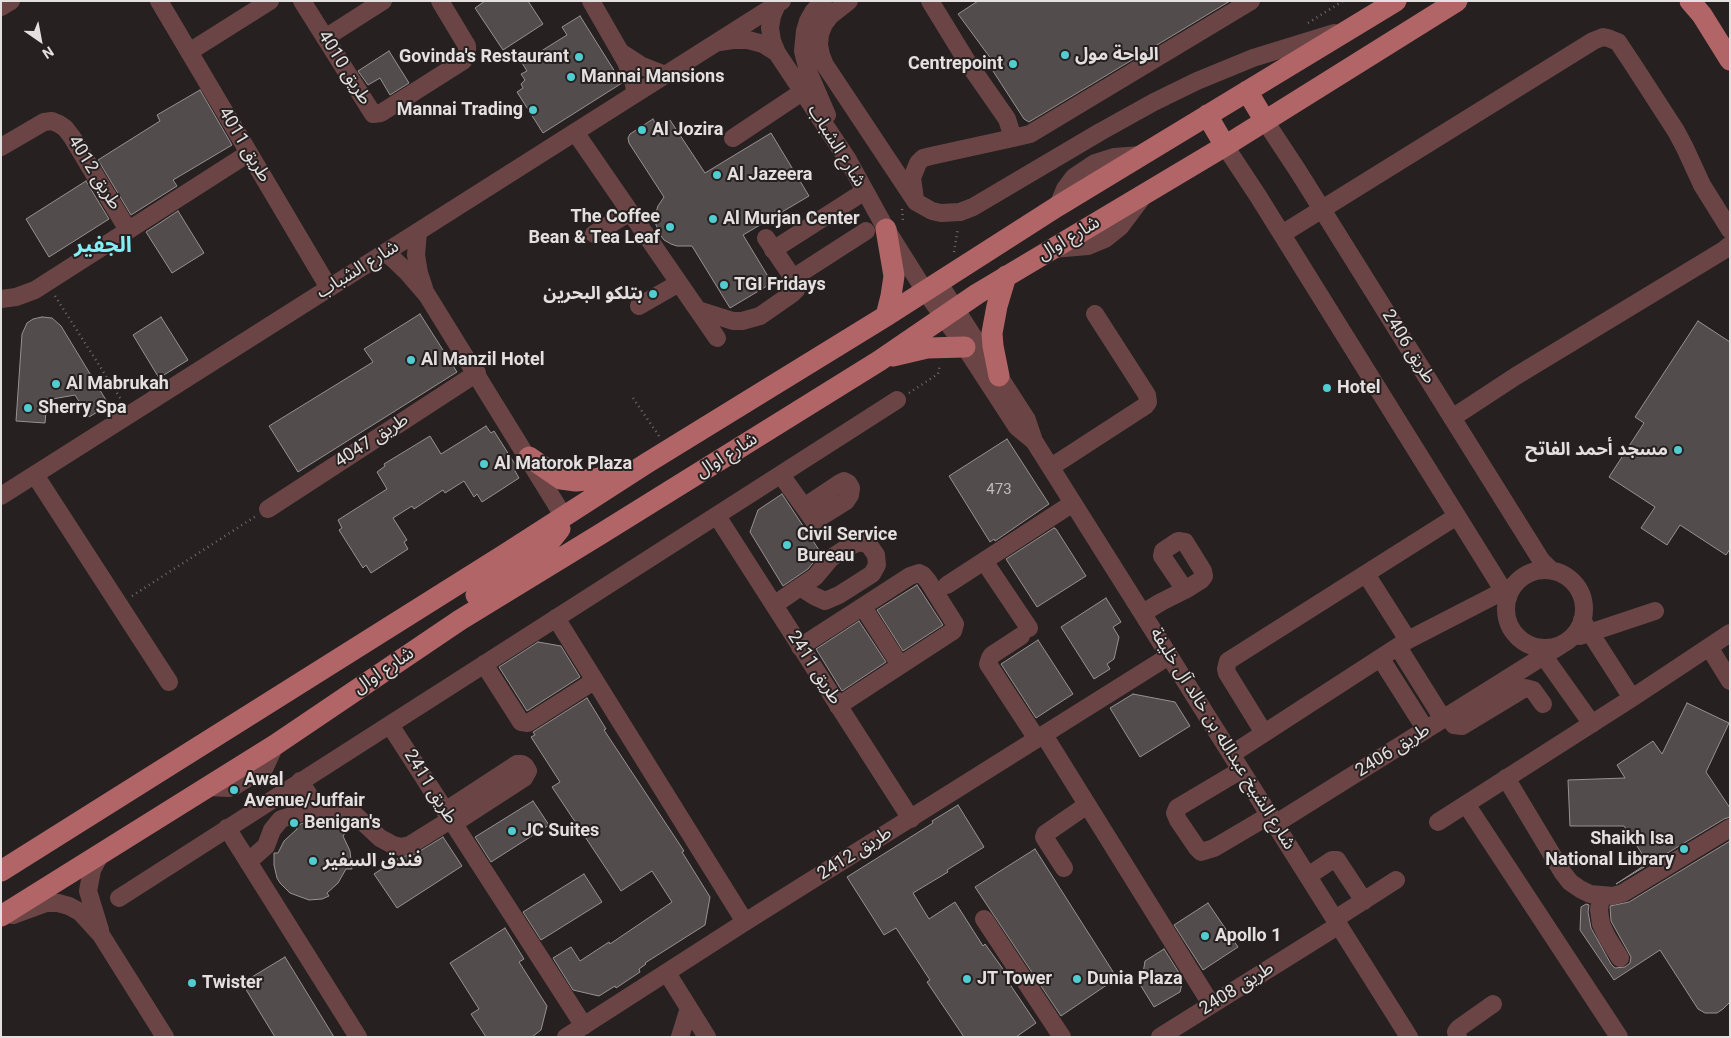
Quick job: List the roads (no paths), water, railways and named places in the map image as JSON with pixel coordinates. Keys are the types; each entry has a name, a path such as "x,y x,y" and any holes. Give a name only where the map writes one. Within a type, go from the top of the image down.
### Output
{"main road":[{"name":"شارع اوال","path":"1,871 647,463 886,316 1058,206 1396,1"},
{"name":"شارع اوال","path":"1,917 276,745 460,620 878,361 949,312 1006,276 1225,146 1457,1"},
{"path":"1691,1 1702,14 1730,60"},
{"path":"1247,91 1265,121"},
{"path":"1207,115 1225,146"},
{"path":"876,230 894,276 892,296 886,316"},
{"path":"999,376 992,333 997,306 1006,276"},
{"path":"878,361 927,348 965,347"},
{"path":"528,457 561,479 576,481 595,479 647,463"},
{"path":"460,620 472,599 483,589 529,558 552,539 560,528 564,517"}],"street":[{"path":"1,7 11,1"},
{"name":"طريق 4011","path":"159,1 329,288"},
{"path":"189,52 270,1"},
{"name":"طريق 4010","path":"302,1 373,114 380,113 463,61 467,53 466,46 440,1"},
{"path":"326,38 383,1"},
{"path":"591,1 631,73 635,94"},
{"path":"823,1 813,12 805,31 803,41 804,62 848,160"},
{"path":"849,1 830,16 820,34 821,55 825,65 916,202 932,211 941,213 960,212 973,207 1100,132 1197,81 1253,58 1351,28"},
{"path":"930,1 953,39 1007,119 1013,138"},
{"path":"916,202 912,178 918,163 924,158 1030,134 1251,1"},
{"name":"شارع الشباب","path":"1,496 780,3"},
{"name":"شارع الشباب","path":"780,3 772,16 770,28 776,53 848,160 865,191 876,230 932,286"},
{"path":"1282,234 1598,38 1608,38 1618,42 1676,131 1698,176 1730,230"},
{"name":"شارع الشباب","path":"716,43 748,40 763,44 776,53"},
{"path":"621,52 642,66 666,75"},
{"path":"733,138 802,92"},
{"name":"طريق 4012","path":"1,148 44,122 52,121 59,124 72,136 128,230"},
{"name":"طريق 2406","path":"1265,121 1541,560 1552,571"},
{"path":"575,132 717,338"},
{"path":"1225,146 1282,234 1457,516 1508,592 1506,609 1507,620 1511,630 1518,638 1540,652 1592,724"},
{"name":"طريق 4012","path":"1,298 11,298 26,294 249,153"},
{"path":"698,310 732,321 751,320 760,316 793,293 796,286 770,244 865,191"},
{"path":"594,234 630,212"},
{"path":"792,278 876,230"},
{"path":"418,232 416,255 419,272 427,295"},
{"path":"1452,418 1531,367 1730,245"},
{"path":"386,252 408,272 427,295 564,517"},
{"path":"639,306 679,283"},
{"name":"شارع الشيخ عبدالله بن خالد آل خليفة","path":"932,286 949,312 999,376 1027,420 1037,445 1050,467 1409,1037"},
{"name":"شارع الشيخ عبدالله بن خالد آل خليفة","path":"949,312 965,347 1017,427 1037,445"},
{"path":"1050,467 1145,406 1148,398 1095,314"},
{"name":"طريق 4047","path":"268,509 477,374"},
{"path":"119,898 897,400"},
{"path":"1037,445 1072,447 1084,445"},
{"path":"35,475 169,682"},
{"path":"781,475 804,507"},
{"path":"947,585 1073,503"},
{"name":"طريق 2411","path":"717,516 911,819"},
{"path":"1264,732 1227,673 1228,661 1457,516"},
{"path":"984,561 1025,632 992,655 988,664 1087,805 1211,1004"},
{"path":"1232,754 1403,644 1508,592 1522,578 1531,573 1541,571 1552,571 1564,576 1574,584 1581,595 1586,626 1632,698"},
{"path":"800,646 910,576 919,573 928,581 955,624 953,631 838,706"},
{"path":"1366,574 1445,717"},
{"path":"774,605 800,587"},
{"path":"1143,613 1185,590"},
{"path":"863,607 900,665"},
{"path":"1540,652 1565,642 1577,630 1586,626 1655,611"},
{"path":"556,618 745,922"},
{"path":"1438,822 1730,633"},
{"path":"1709,647 1730,681"},
{"name":"طريق 2406","path":"1241,770 1177,808 1175,813 1178,820 1201,852 1214,848 1273,820 1445,717 1486,702 1540,652"},
{"name":"طريق 2412","path":"566,1037 745,922 1169,656"},
{"path":"1381,658 1426,730"},
{"path":"484,664 521,722 528,723 594,681"},
{"path":"1486,702 1525,688 1533,690 1543,704"},
{"name":"طريق 2411","path":"390,725 584,1026"},
{"path":"1506,778 1563,873 1570,882 1590,894 1613,896 1634,888 1730,828"},
{"path":"300,781 317,808"},
{"path":"1466,804 1619,1037"},
{"path":"1064,868 1044,837 1044,834 1087,805"},
{"path":"248,862 266,846 272,830 281,819 317,808 331,810 344,808 351,811 380,838 401,847 418,841 449,818"},
{"path":"227,828 358,1037"},
{"path":"100,855 92,870 88,891 101,935"},
{"path":"1308,876 1332,860 1337,860 1364,901"},
{"name":"طريق 2408","path":"1160,1037 1337,922 1396,880"},
{"path":"1601,896 1601,924 1620,958"},
{"path":"1,917 46,903 58,903 80,912 101,935 165,1037"},
{"path":"984,919 995,946 1008,967 1062,1037"},
{"path":"667,973 706,1037"},
{"path":"1458,1037 1456,1032 1459,1028 1494,1004"},
{"path":"680,1037 689,1008"}],"place":[{"name":"الواحة مول","path":"1065,55"},
{"name":"Govinda's Restaurant","path":"579,57"},
{"name":"Centrepoint","path":"1013,64"},
{"name":"Mannai Mansions","path":"571,77"},
{"name":"Mannai Trading","path":"533,110"},
{"name":"Al Jozira","path":"642,130"},
{"name":"Al Jazeera","path":"717,175"},
{"name":"Al Murjan Center","path":"713,219"},
{"name":"The Coffee Bean & Tea Leaf","path":"670,227"},
{"name":"TGI Fridays","path":"724,285"},
{"name":"بتلكو البحرين","path":"653,294"},
{"name":"Al Manzil Hotel","path":"411,360"},
{"name":"Al Mabrukah","path":"56,384"},
{"name":"Hotel","path":"1327,388"},
{"name":"Sherry Spa","path":"28,408"},
{"name":"مسجد أحمد الفاتح","path":"1678,450"},
{"name":"Al Matorok Plaza","path":"484,464"},
{"name":"Civil Service Bureau","path":"787,545"},
{"name":"Awal Avenue/Juffair","path":"234,790"},
{"name":"Benigan's","path":"294,823"},
{"name":"JC Suites","path":"512,831"},
{"name":"Shaikh Isa National Library","path":"1684,849"},
{"name":"فندق السفير","path":"313,861"},
{"name":"Apollo 1","path":"1205,936"},
{"name":"JT Tower","path":"967,979"},
{"name":"Dunia Plaza","path":"1077,979"},
{"name":"Twister","path":"192,983"}],"district":[{"name":"الجفير","path":"103,246"}]}
